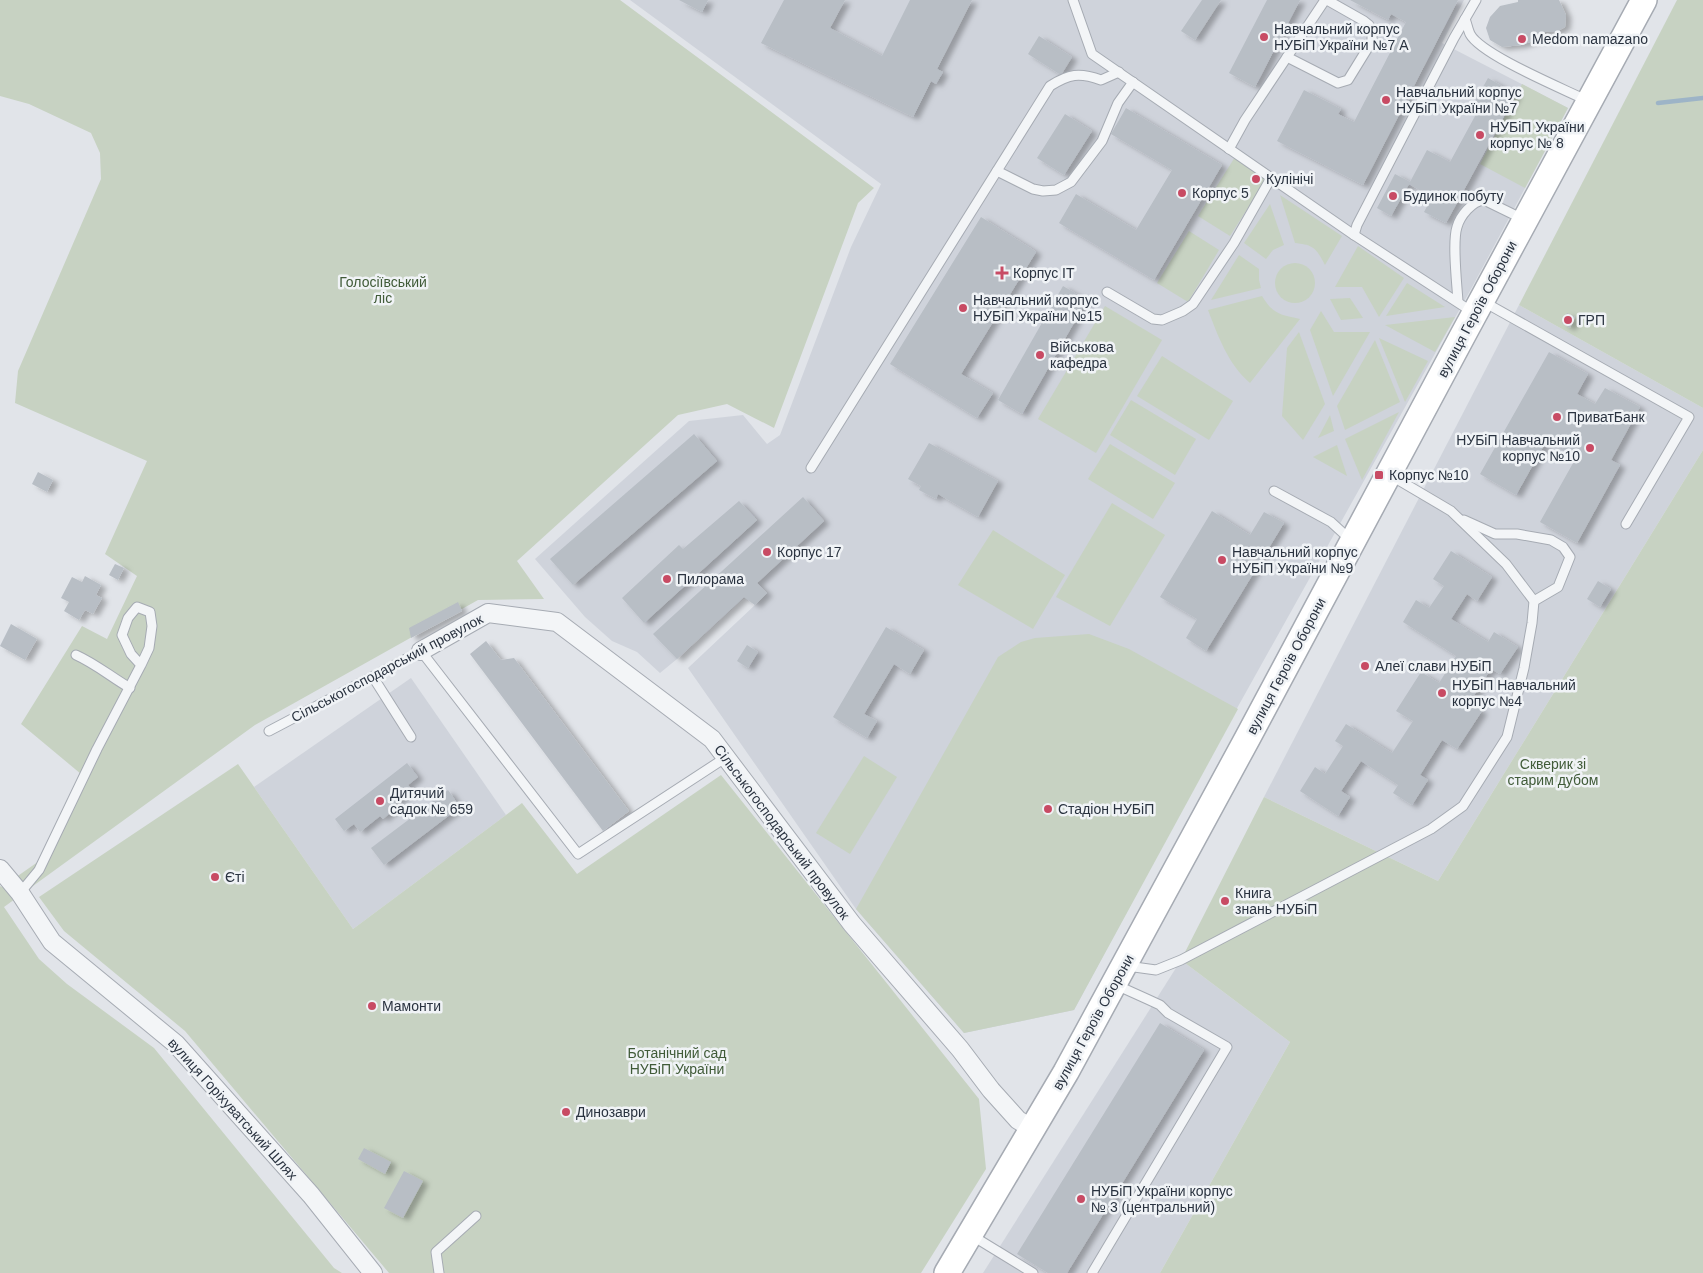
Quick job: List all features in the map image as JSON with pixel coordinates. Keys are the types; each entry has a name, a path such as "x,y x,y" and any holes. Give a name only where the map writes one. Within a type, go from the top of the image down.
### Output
{"street":[{"name":"вулиця Героїв Оборони","path":"947,1273 1066,1072 1389,474 1471,305 1525,220 1644,0"},
{"name":"Сільськогосподарський провулок","path":"421,651 488,613 557,622 712,739 852,924 960,1049 991,1090 1018,1120 1033,1129"},
{"name":"вулиця Горіхуватський Шлях","path":"0,869 20,893 52,942 176,1044 311,1195 373,1273"}],"lane":[{"path":"1073,0 1092,54 1354,235 1471,305 1689,417 1626,524"},
{"path":"1229,149 1245,120 1287,57 1326,0 1370,25 1372,41 1348,80 1338,83 1287,57"},
{"path":"1354,235 1357,225 1401,140 1476,0"},
{"path":"1465,19 1470,35 1480,45 1504,61 1590,102"},
{"path":"811,468 1050,86 1061,79 1075,75 1086,74 1101,80 1119,72"},
{"path":"997,171 1032,189 1043,192 1056,190 1071,182 1102,141 1118,103 1133,82"},
{"path":"1107,292 1152,319 1162,320 1183,311 1193,304 1234,243 1271,178"},
{"path":"1471,305 1456,244 1457,227 1462,216 1474,203 1484,200 1525,220"},
{"path":"1119,975 1156,970 1181,960 1431,829 1463,806 1507,737 1524,668 1534,601 1506,564 1458,517 1389,474"},
{"path":"1274,491 1331,522 1343,533 1354,539"},
{"path":"1458,517 1495,534 1517,534 1536,537 1551,540 1563,547 1570,557 1558,587 1534,601"},
{"path":"20,893 39,870 96,749 130,688 141,665 149,648 152,626 150,612 137,607 128,618 122,635 131,654 141,665"},
{"path":"421,651 578,854 725,758"},
{"name":"Сільськогосподарський провулок","path":"269,731 421,651"},
{"path":"76,655 94,663 115,680 130,688"},
{"path":"373,677 411,737"},
{"path":"1092,1273 1227,1047 1168,1013 1119,975"},
{"path":"439,1273 436,1252 476,1216"},
{"path":"970,1235 1033,1273"}],"shaded area":[{"path":"630,0 1464,0 1442,43 1568,108 1471,289 1231,719 1074,1010 964,1033 856,909 688,668 755,605 744,598 660,673 637,652 612,641 585,617 535,559 689,421 743,415 767,444 780,435 851,247 881,184"},
{"path":"1519,305 1703,408 1703,450 1438,881 1264,797"},
{"name":"Дитячий садок № 659","path":"411,678 506,815 353,929 254,787"},
{"path":"1181,960 1290,1042 1160,1273 983,1273"}],"green space":[{"name":"Голосіївський ліс","path":"0,0 620,0 874,188 858,203 774,428 727,404 678,415 517,561 544,599 478,600 255,725 4,907 39,959 67,984 154,1048 334,1268 342,1273 0,1273 0,886 2,887 42,859 81,774 21,724 82,626 107,639 137,576 105,554 147,461 15,403 18,371 101,179 100,153 91,133 29,104 0,96"},
{"path":"1677,0 1703,0 1703,408 1519,305"},
{"path":"1522,84 1568,108 1525,188 1480,164"},
{"path":"1235,157 1267,178 1230,236 1198,216"},
{"path":"1280,195 1342,236 1325,265 1314,248 1295,243"},
{"path":"1270,204 1284,245 1273,250 1266,259 1244,243"},
{"path":"1189,231 1219,250 1188,302 1157,283"},
{"path":"1358,246 1404,278 1379,317 1362,287 1335,287"},
{"path":"1239,255 1259,269 1261,288 1211,300"},
{"path":"1295,263 1309,269 1315,283 1309,297 1295,303 1281,297 1275,283 1281,269"},
{"path":"1407,283 1445,307 1386,316"},
{"path":"1262,296 1270,307 1278,313 1300,319 1250,383 1230,358 1220,340 1208,310"},
{"path":"1350,298 1363,318 1341,320 1330,299"},
{"path":"1105,306 1162,340 1096,453 1038,419"},
{"path":"1321,311 1334,332 1370,332 1333,396 1310,330"},
{"path":"1455,317 1435,352 1385,325"},
{"path":"1299,332 1325,404 1303,440 1282,416 1287,348"},
{"path":"1379,338 1428,361 1405,402"},
{"path":"1375,340 1400,402 1345,430 1337,406"},
{"path":"1162,356 1233,401 1209,440 1137,396"},
{"path":"1131,400 1196,439 1175,475 1110,435"},
{"path":"1399,412 1362,480 1345,439"},
{"path":"1330,415 1334,431 1318,438"},
{"path":"1110,444 1175,483 1153,519 1088,479"},
{"path":"1337,445 1347,476 1313,457"},
{"name":"Скверик зі старим дубом","path":"1703,450 1703,1273 1160,1273 1290,1042 1181,960 1264,797 1438,881"},
{"path":"1112,503 1165,535 1110,626 1056,597"},
{"path":"993,530 1065,575 1033,629 958,585"},
{"name":"Стадіон НУБіП","path":"1089,634 1129,649 1238,709 1074,1010 964,1033 856,909 998,657 1021,642 1035,638"},
{"path":"864,756 897,777 850,854 816,833"},
{"name":"Ботанічний сад НУБіП України","path":"238,764 353,929 522,803 577,874 721,775 979,1099 986,1169 921,1273 389,1273 185,1031 64,931 39,897"}],"building":[{"path":"679,0 708,0 702,12"},
{"path":"784,0 845,0 830,28 882,56 910,0 972,0 937,69 943,72 936,84 931,81 913,117 761,43"},
{"path":"1202,0 1221,0 1195,40 1181,31"},
{"name":"Навчальний корпус НУБіП України №7 А","path":"1267,0 1300,0 1255,87 1229,73"},
{"name":"Навчальний корпус НУБіП України №7","path":"1350,0 1458,0 1363,185 1277,141 1304,90 1341,109 1338,114 1354,122 1406,22 1391,14 1388,20"},
{"path":"1518,0 1559,0 1566,15 1565,27 1556,32 1545,32 1542,38 1521,45 1502,47 1490,40 1486,28 1490,17 1500,6 1518,2"},
{"path":"1039,36 1072,57 1061,75 1028,54"},
{"name":"НУБіП України корпус № 8","path":"1488,78 1516,94 1446,223 1424,212 1432,197 1409,184 1391,216 1377,208 1395,174 1410,182 1427,150 1450,162 1480,107 1474,103"},
{"name":"Корпус 5","path":"1126,108 1222,165 1154,280 1059,223 1076,194 1136,230 1172,170 1111,134"},
{"path":"1065,114 1092,131 1064,175 1037,158"},
{"name":"Навчальний корпус НУБіП України №15","path":"981,217 1036,252 961,374 993,393 977,418 890,364"},
{"name":"Військова кафедра","path":"1063,286 1087,300 1022,414 998,400"},
{"name":"ГРП","path":"1567,313 1575,317 1570,328 1562,323"},
{"name":"НУБіП Навчальний корпус №10","path":"1549,352 1588,374 1577,394 1595,404 1605,388 1640,407 1611,460 1620,465 1577,543 1540,522 1577,456 1547,440 1516,495 1480,474"},
{"path":"694,434 717,461 573,585 550,559"},
{"path":"929,443 998,481 978,517 938,494 936,499 919,490 921,486 908,479"},
{"path":"38,472 53,480 47,492 32,484"},
{"name":"Корпус 17","path":"803,497 824,521 757,583 767,593 755,605 744,597 677,659 653,634"},
{"path":"739,501 757,520 644,623 622,598 679,545 683,549"},
{"name":"Навчальний корпус НУБіП України №9","path":"1212,511 1250,535 1264,512 1284,523 1206,651 1186,638 1197,619 1160,597"},
{"name":"НУБіП Навчальний корпус №4","path":"1451,551 1492,577 1477,601 1467,594 1451,619 1488,642 1494,632 1518,647 1500,674 1491,669 1469,703 1482,711 1457,749 1442,740 1420,775 1428,780 1412,805 1393,793 1398,785 1361,761 1341,791 1350,797 1338,816 1300,791 1315,767 1325,774 1343,746 1335,741 1346,724 1392,753 1413,721 1396,711 1421,672 1439,683 1456,656 1403,622 1416,600 1429,608 1444,586 1433,579"},
{"path":"115,564 124,568 118,580 109,575"},
{"path":"85,576 101,585 96,595 102,598 93,614 85,610 79,620 64,611 69,602 61,598 72,577 82,582"},
{"path":"1598,581 1611,589 1600,607 1587,599"},
{"path":"458,602 462,611 411,638 409,628"},
{"path":"11,624 37,639 25,660 0,646"},
{"path":"886,627 924,650 910,674 894,664 864,714 877,721 867,738 833,717"},
{"path":"486,641 501,660 514,658 629,811 603,831 470,654"},
{"path":"747,645 758,652 748,668 737,661"},
{"path":"407,763 418,777 408,785 412,790 395,804 397,807 383,819 380,816 360,832 354,824 344,831 335,819"},
{"path":"448,790 460,807 384,865 371,848"},
{"name":"НУБіП України корпус № 3 (центральний)","path":"1160,1023 1204,1050 1067,1273 1048,1273 1017,1254"},
{"path":"364,1148 391,1162 385,1174 358,1159"},
{"path":"404,1171 423,1181 403,1218 384,1208"}],"waterway":[{"path":"1658,103 1703,98"}],"place":[{"name":"Навчальний корпус НУБіП України №7 А","path":"1264,37"},
{"name":"Medom namazano","path":"1522,39"},
{"name":"Навчальний корпус НУБіП України №7","path":"1386,100"},
{"name":"НУБіП України корпус № 8","path":"1480,135"},
{"name":"Кулінічі","path":"1256,179"},
{"name":"Корпус 5","path":"1182,193"},
{"name":"Будинок побуту","path":"1393,196"},
{"name":"Корпус ІТ","path":"1002,273"},
{"name":"Навчальний корпус НУБіП України №15","path":"963,308"},
{"name":"ГРП","path":"1568,320"},
{"name":"Військова кафедра","path":"1040,355"},
{"name":"ПриватБанк","path":"1557,417"},
{"name":"НУБіП Навчальний корпус №10","path":"1590,448"},
{"name":"Корпус №10","path":"1379,475"},
{"name":"Корпус 17","path":"767,552"},
{"name":"Навчальний корпус НУБіП України №9","path":"1222,560"},
{"name":"Пилорама","path":"667,579"},
{"name":"Алеї слави НУБіП","path":"1365,666"},
{"name":"НУБіП Навчальний корпус №4","path":"1442,693"},
{"name":"Дитячий садок № 659","path":"380,801"},
{"name":"Стадіон НУБіП","path":"1048,809"},
{"name":"Єті","path":"215,877"},
{"name":"Книга знань НУБіП","path":"1225,901"},
{"name":"Мамонти","path":"372,1006"},
{"name":"Динозаври","path":"566,1112"},
{"name":"НУБіП України корпус № 3 (центральний)","path":"1081,1199"}]}
